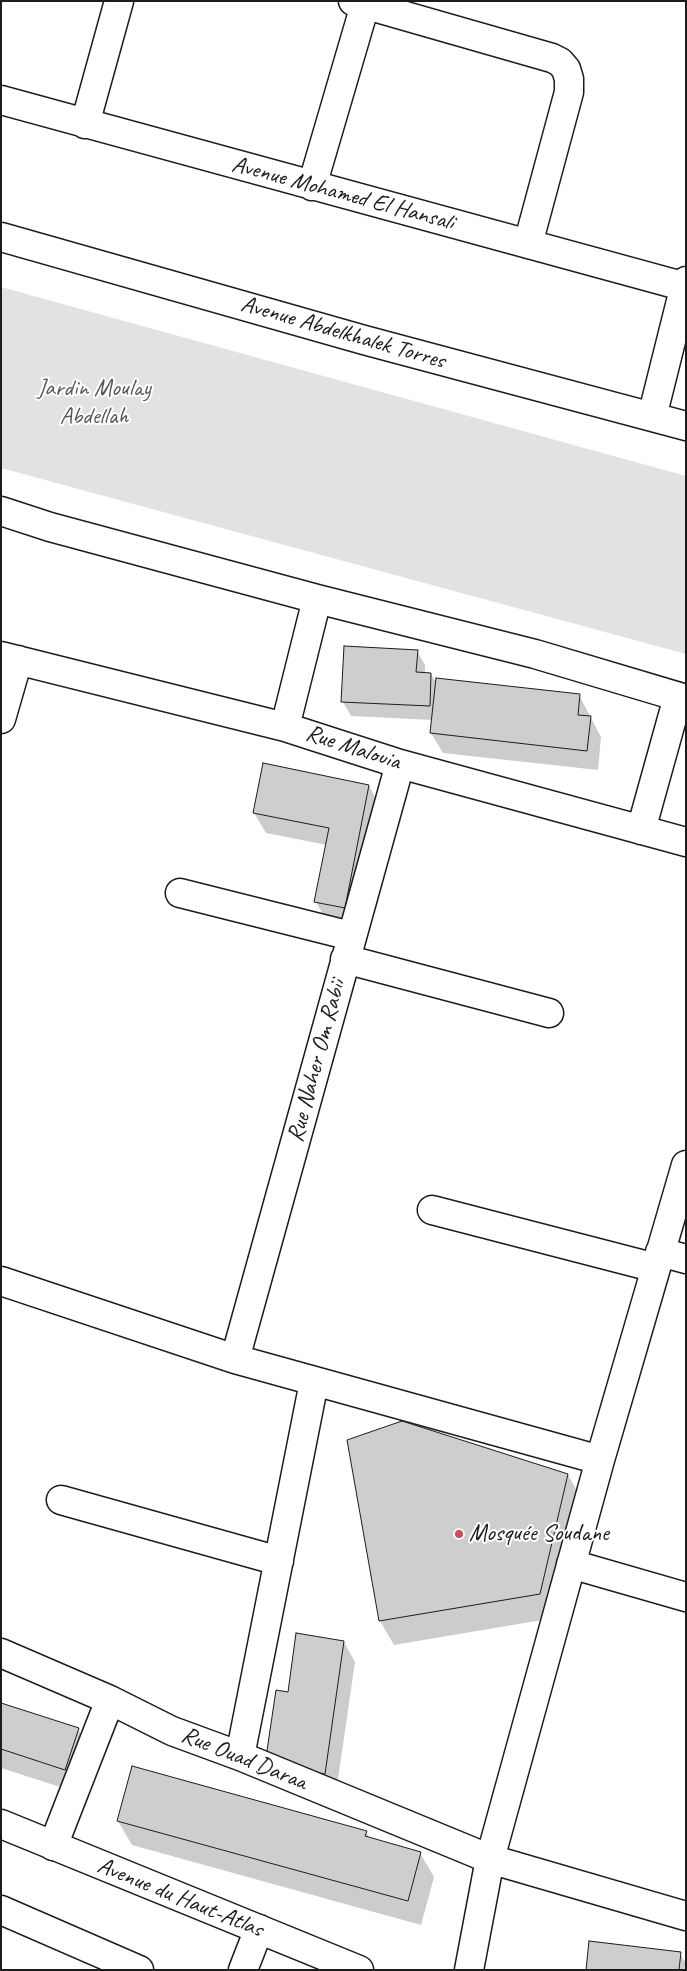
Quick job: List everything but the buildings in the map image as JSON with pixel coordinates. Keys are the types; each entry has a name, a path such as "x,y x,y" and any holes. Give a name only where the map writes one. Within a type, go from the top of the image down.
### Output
{"street":[{"path":"85,124 119,1"},
{"path":"312,186 359,3 552,58 560,62 566,69 569,78 569,92 528,244"},
{"name":"Avenue Mohamed El Hansali","path":"1,100 312,186 685,285"},
{"name":"Avenue Abdelkhalek Torres","path":"1,237 364,340 686,426"},
{"path":"652,417 685,285"},
{"path":"1,511 50,527 317,599 535,654 682,698 641,830"},
{"path":"286,727 317,599"},
{"path":"1,719 10,658"},
{"name":"Rue Malouia","path":"10,658 286,727 400,764 686,842"},
{"name":"Rue Naher Om Rabii","path":"235,1359 400,764"},
{"path":"180,893 549,1013"},
{"path":"469,1970 490,1858 600,1460 667,1260 686,1165"},
{"path":"432,1210 667,1260"},
{"path":"1,1281 235,1359 600,1460"},
{"path":"240,1756 314,1382"},
{"path":"61,1500 279,1561"},
{"path":"571,1564 686,1597"},
{"name":"Rue Ouad Daraa","path":"1,1653 110,1700 172,1731 240,1756 490,1858 686,1916"},
{"path":"53,1846 110,1700"},
{"name":"Avenue du Haut-Atlas","path":"1,1824 359,1970"},
{"path":"1,1910 139,1970"},
{"path":"243,1970 259,1929"}],"green space":[{"name":"Jardin Moulay Abdellah","path":"1,287 686,476 686,654 1,468"}],"place":[{"name":"Mosquée Soudane","path":"459,1534"}]}
